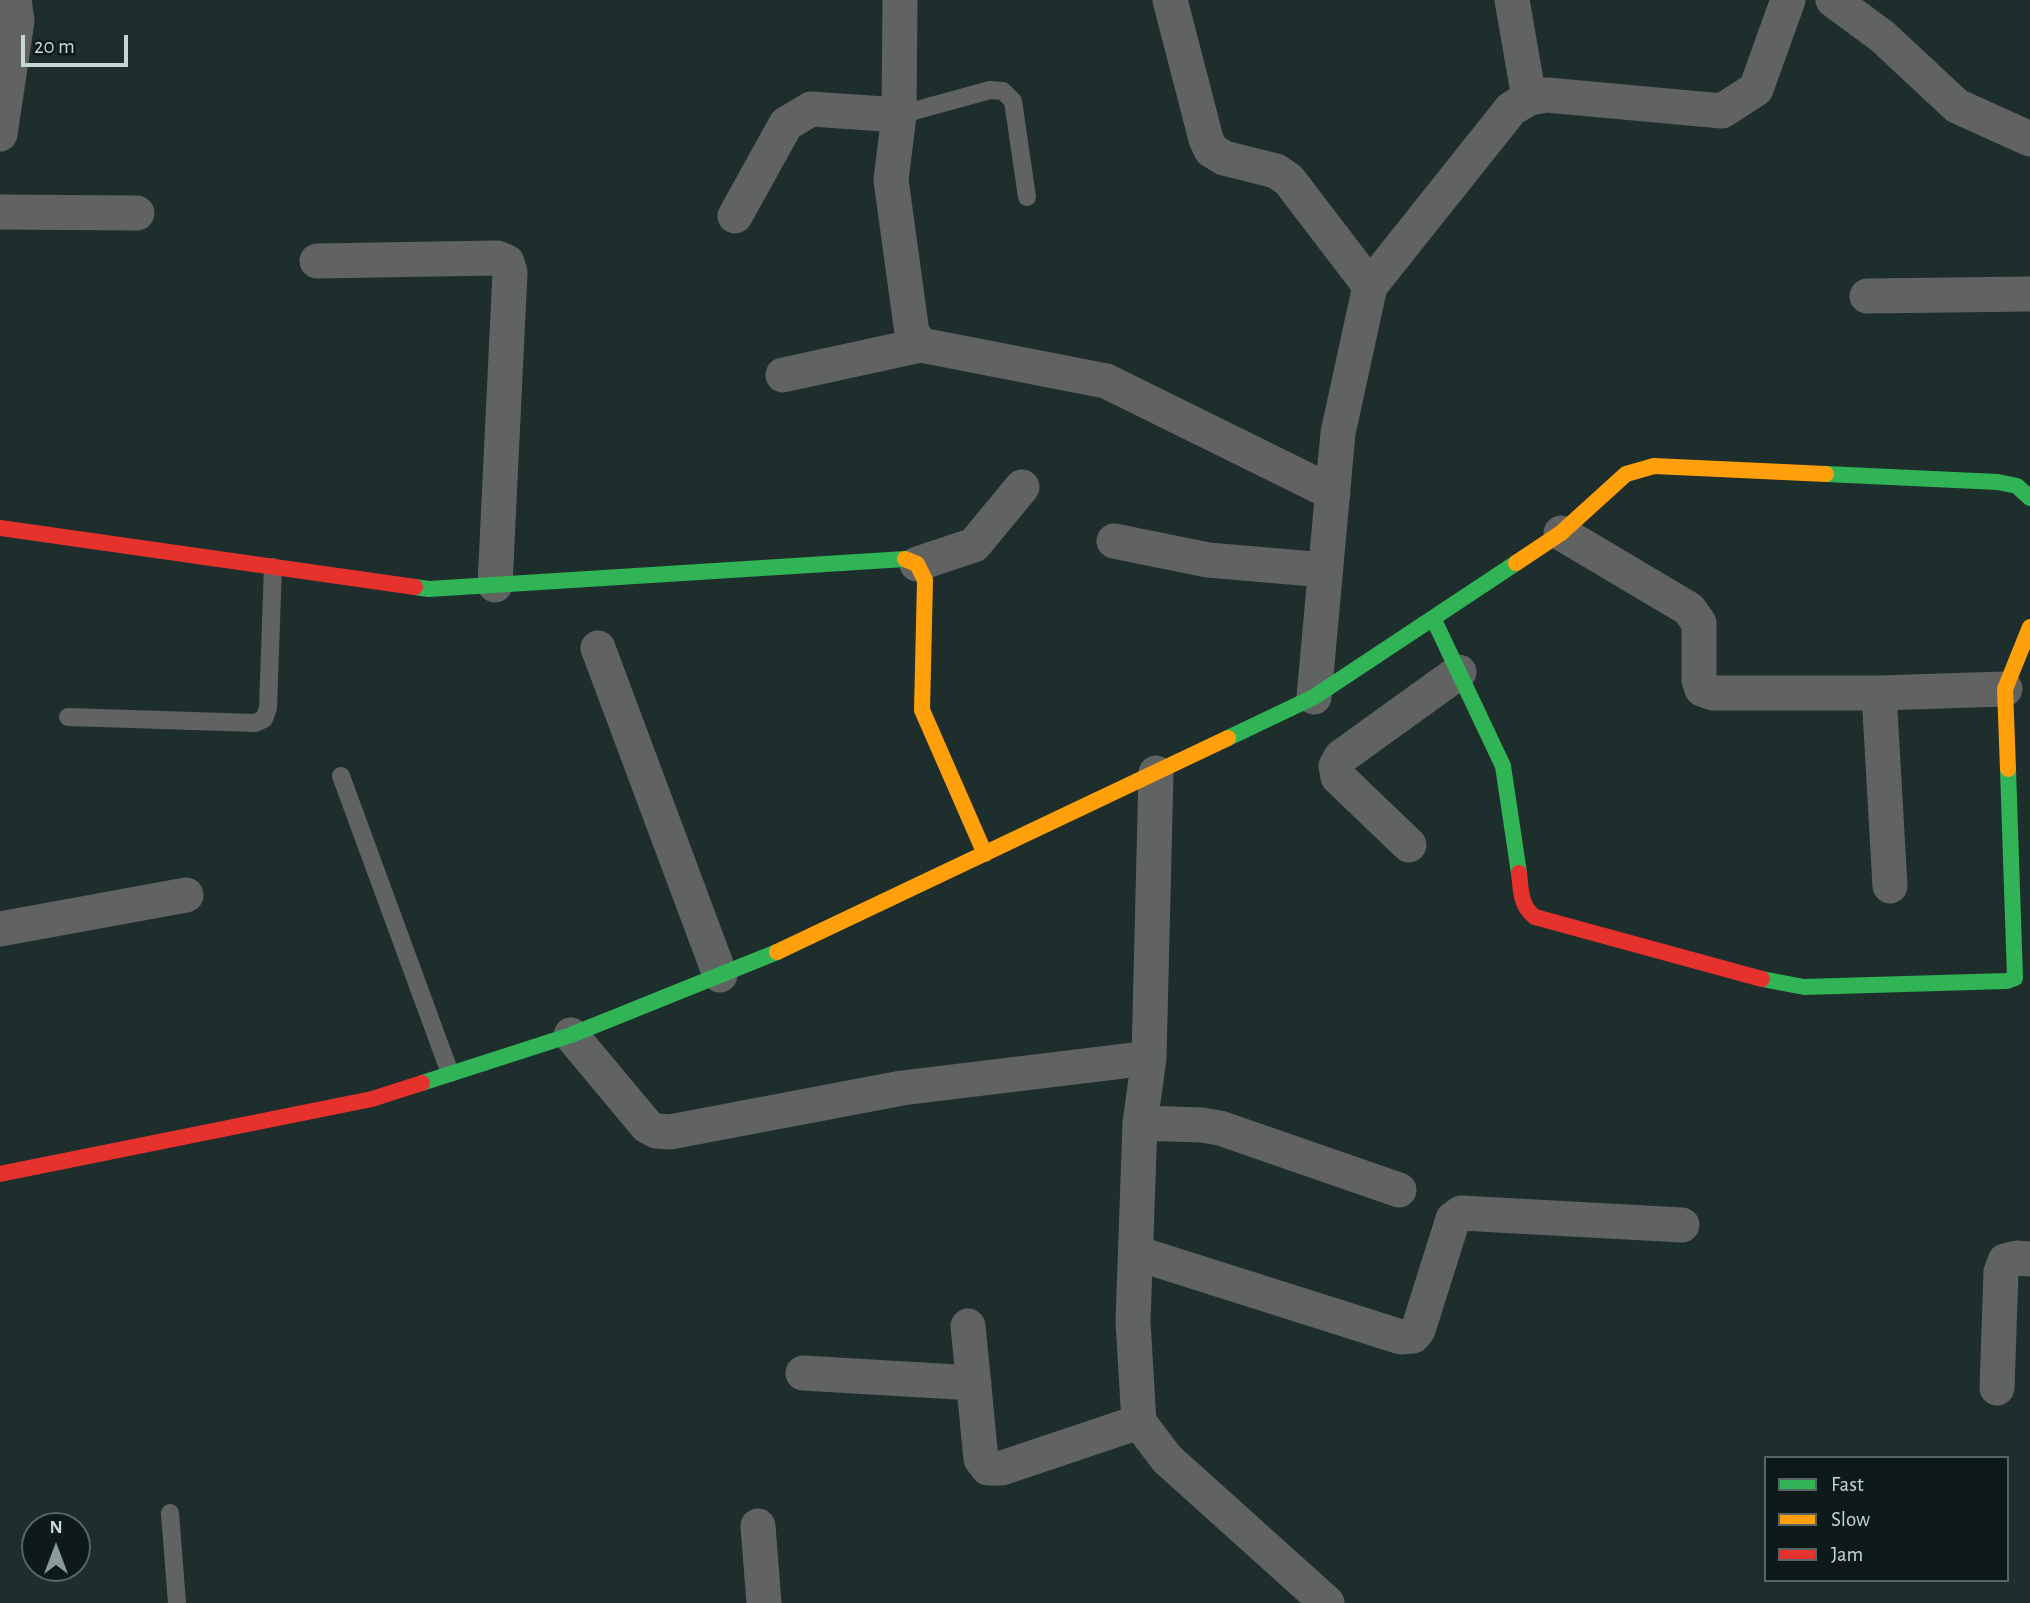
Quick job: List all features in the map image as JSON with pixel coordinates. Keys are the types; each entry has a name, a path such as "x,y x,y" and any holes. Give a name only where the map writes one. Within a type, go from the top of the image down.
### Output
{"street":[{"path":"0,134 17,21 15,0"},
{"path":"900,0 899,115 891,180 912,333 920,345"},
{"path":"1170,0 1211,150 1224,158 1276,171 1289,180 1370,286"},
{"path":"1512,0 1529,98"},
{"path":"1314,697 1338,433 1370,286 1511,109 1529,98 1547,95 1722,111 1756,89 1787,0"},
{"path":"1833,0 1883,37 1957,106 2030,139"},
{"path":"736,216 786,124 811,109 899,115"},
{"path":"0,212 137,213"},
{"path":"317,261 497,258 507,262 510,272 495,584"},
{"path":"1867,296 2030,294"},
{"path":"783,375 920,345 1106,381 1333,493"},
{"path":"0,1174 372,1099 571,1035 798,944 1314,697 1561,533 1626,474 1654,466 1998,481 2017,486 2030,498"},
{"path":"0,528 429,589 902,558 917,564 974,545 1022,487"},
{"path":"1561,533 1696,615 1699,623 1699,680 1702,689 1713,694 1879,694 2005,689"},
{"path":"1114,541 1226,562 1325,570"},
{"path":"917,564 925,580 922,710 985,854"},
{"path":"1433,618 1503,766 1523,902 1527,911 1535,917 1729,971 1784,985 1804,987 2007,981 2015,978 2005,689 2030,627"},
{"path":"598,648 720,975"},
{"path":"1409,845 1338,777 1336,766 1341,757 1460,672"},
{"path":"1879,694 1890,886"},
{"path":"1156,773 1149,1058 1140,1123 1133,1322 1139,1422 1167,1459 1327,1603"},
{"path":"0,929 186,895"},
{"path":"571,1035 647,1126 656,1131 670,1132 902,1088 1149,1058"},
{"path":"1140,1123 1220,1128 1399,1189"},
{"path":"1136,1253 1401,1337 1412,1336 1418,1330 1453,1219 1461,1213 1682,1225"},
{"path":"1997,1388 2001,1272 2005,1261 2030,1259"},
{"path":"968,1326 981,1459 988,1468 1002,1468 1139,1422"},
{"path":"803,1373 974,1383"},
{"path":"758,1526 764,1603"}],"lane":[{"path":"899,115 990,90 1003,92 1013,101 1027,197"},
{"path":"68,717 255,723 264,719 268,708 272,567"},
{"path":"341,776 450,1073"},
{"path":"170,1513 177,1603"}],"traffic: fast":[{"path":"1826,474 1998,482 2017,486 2030,498"},
{"path":"415,587 429,589 905,559"},
{"path":"1228,738 1314,697 1516,563"},
{"path":"1433,618 1503,766 1519,873"},
{"path":"1762,979 1804,987 2007,981 2015,978 2008,769"},
{"path":"422,1083 571,1035 777,952"}],"traffic: slow":[{"path":"1516,563 1561,533 1626,474 1654,466 1826,474"},
{"path":"905,559 917,564 925,580 922,710 985,854"},
{"path":"2008,769 2005,689 2030,627"},
{"path":"777,952 1228,738"}],"traffic: jam":[{"path":"0,528 415,587"},
{"path":"1519,873 1524,903 1535,917 1762,979"},
{"path":"0,1174 372,1099 422,1083"}]}
